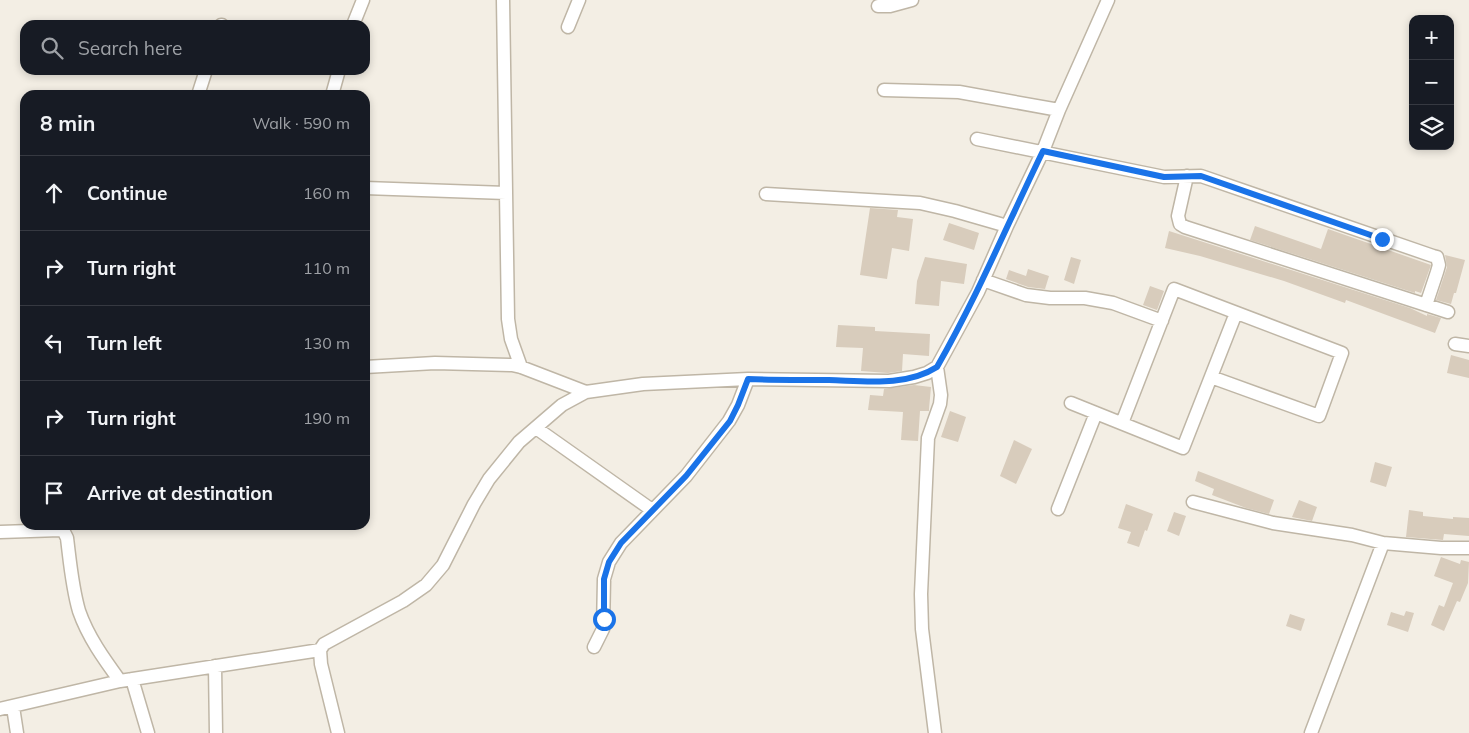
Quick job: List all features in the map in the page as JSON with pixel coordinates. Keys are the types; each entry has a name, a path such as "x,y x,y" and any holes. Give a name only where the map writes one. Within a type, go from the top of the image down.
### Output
{"street":[{"path":"355,20 363,0"},
{"path":"503,0 508,319 511,340 521,367"},
{"path":"568,27 578,0"},
{"path":"878,6 890,6 912,0"},
{"path":"338,733 321,664 320,650 327,641 402,601 426,585 443,565 489,479 519,442 562,405 586,392 643,384 748,379 889,381 914,378 928,373 937,367 983,280 1043,151 1059,110 1108,0"},
{"path":"200,90 204,75"},
{"path":"333,90 338,75"},
{"path":"884,90 959,92 1059,110"},
{"path":"977,139 1164,177 1201,176 1436,258 1439,265 1426,305"},
{"path":"1187,176 1178,216 1180,224 1185,227 1448,312"},
{"path":"370,188 506,193"},
{"path":"766,194 920,203 1007,226"},
{"path":"983,280 1026,295 1050,298 1085,298 1113,303 1162,321"},
{"path":"1122,423 1174,289 1342,352 1319,416 1211,377"},
{"path":"1071,403 1183,448 1236,313"},
{"path":"1455,344 1469,346"},
{"path":"370,367 435,363 521,367 586,392"},
{"path":"935,733 922,629 920,594 928,438 940,404 941,395 937,367"},
{"path":"594,647 603,629 604,579 609,562 621,543 686,476 730,421 748,379"},
{"path":"1058,509 1096,413"},
{"path":"536,428 652,510"},
{"path":"1193,502 1273,523 1352,535 1383,543 1441,548 1469,548"},
{"path":"0,532 60,530 64,532 67,538 73,583 80,611 92,639 104,659 126,680 148,733"},
{"path":"1311,733 1383,543"},
{"path":"18,733 6,708 126,680 320,650"},
{"path":"215,666 216,733"}],"building":[{"path":"870,208 898,210 897,217 913,219 909,251 892,248 887,279 860,275"},
{"path":"949,223 979,233 974,250 943,240"},
{"path":"1255,226 1321,249 1328,229 1431,265 1421,293 1415,291 1415,293 1250,240"},
{"path":"1169,231 1410,308 1427,316 1427,314 1441,318 1435,333 1346,300 1345,303 1284,281 1200,256 1165,248"},
{"path":"1445,255 1465,260 1451,304 1436,300 1447,267"},
{"path":"925,257 967,264 964,284 941,281 939,306 915,304 917,281"},
{"path":"1071,257 1081,260 1074,284 1064,280"},
{"path":"1028,269 1049,276 1045,289 1028,287 1006,279 1009,270 1026,276"},
{"path":"1150,286 1164,291 1157,310 1143,305"},
{"path":"838,325 875,327 875,331 930,334 929,356 903,354 902,371 888,373 861,371 863,348 836,347"},
{"path":"1451,355 1469,360 1469,378 1447,373"},
{"path":"914,385 931,387 929,411 920,411 918,441 901,440 903,412 868,410 870,395 883,396 884,389"},
{"path":"950,411 966,417 958,442 941,437"},
{"path":"1014,440 1032,449 1016,484 1000,476"},
{"path":"1375,462 1392,467 1386,487 1370,482"},
{"path":"1198,471 1274,500 1269,514 1246,508 1212,495 1214,489 1195,481"},
{"path":"1299,500 1317,507 1312,521 1292,517"},
{"path":"1126,504 1153,514 1139,547 1127,543 1131,532 1118,528"},
{"path":"1409,510 1423,512 1423,516 1453,519 1453,517 1469,518 1469,536 1444,534 1443,540 1406,537"},
{"path":"1174,512 1186,516 1179,536 1167,531"},
{"path":"1441,557 1460,564 1461,560 1469,562 1468,583 1460,602 1457,601 1444,631 1431,625 1439,605 1444,607 1453,583 1434,576"},
{"path":"1406,611 1414,613 1408,632 1387,625 1391,612 1404,616"},
{"path":"1290,614 1305,619 1301,631 1286,626"}],"route":[{"path":"604,619 604,579 609,562 621,543 686,476 730,421 748,379 889,381 914,378 928,373 937,367 978,292 1043,151 1164,177 1201,176 1382,239"}]}
